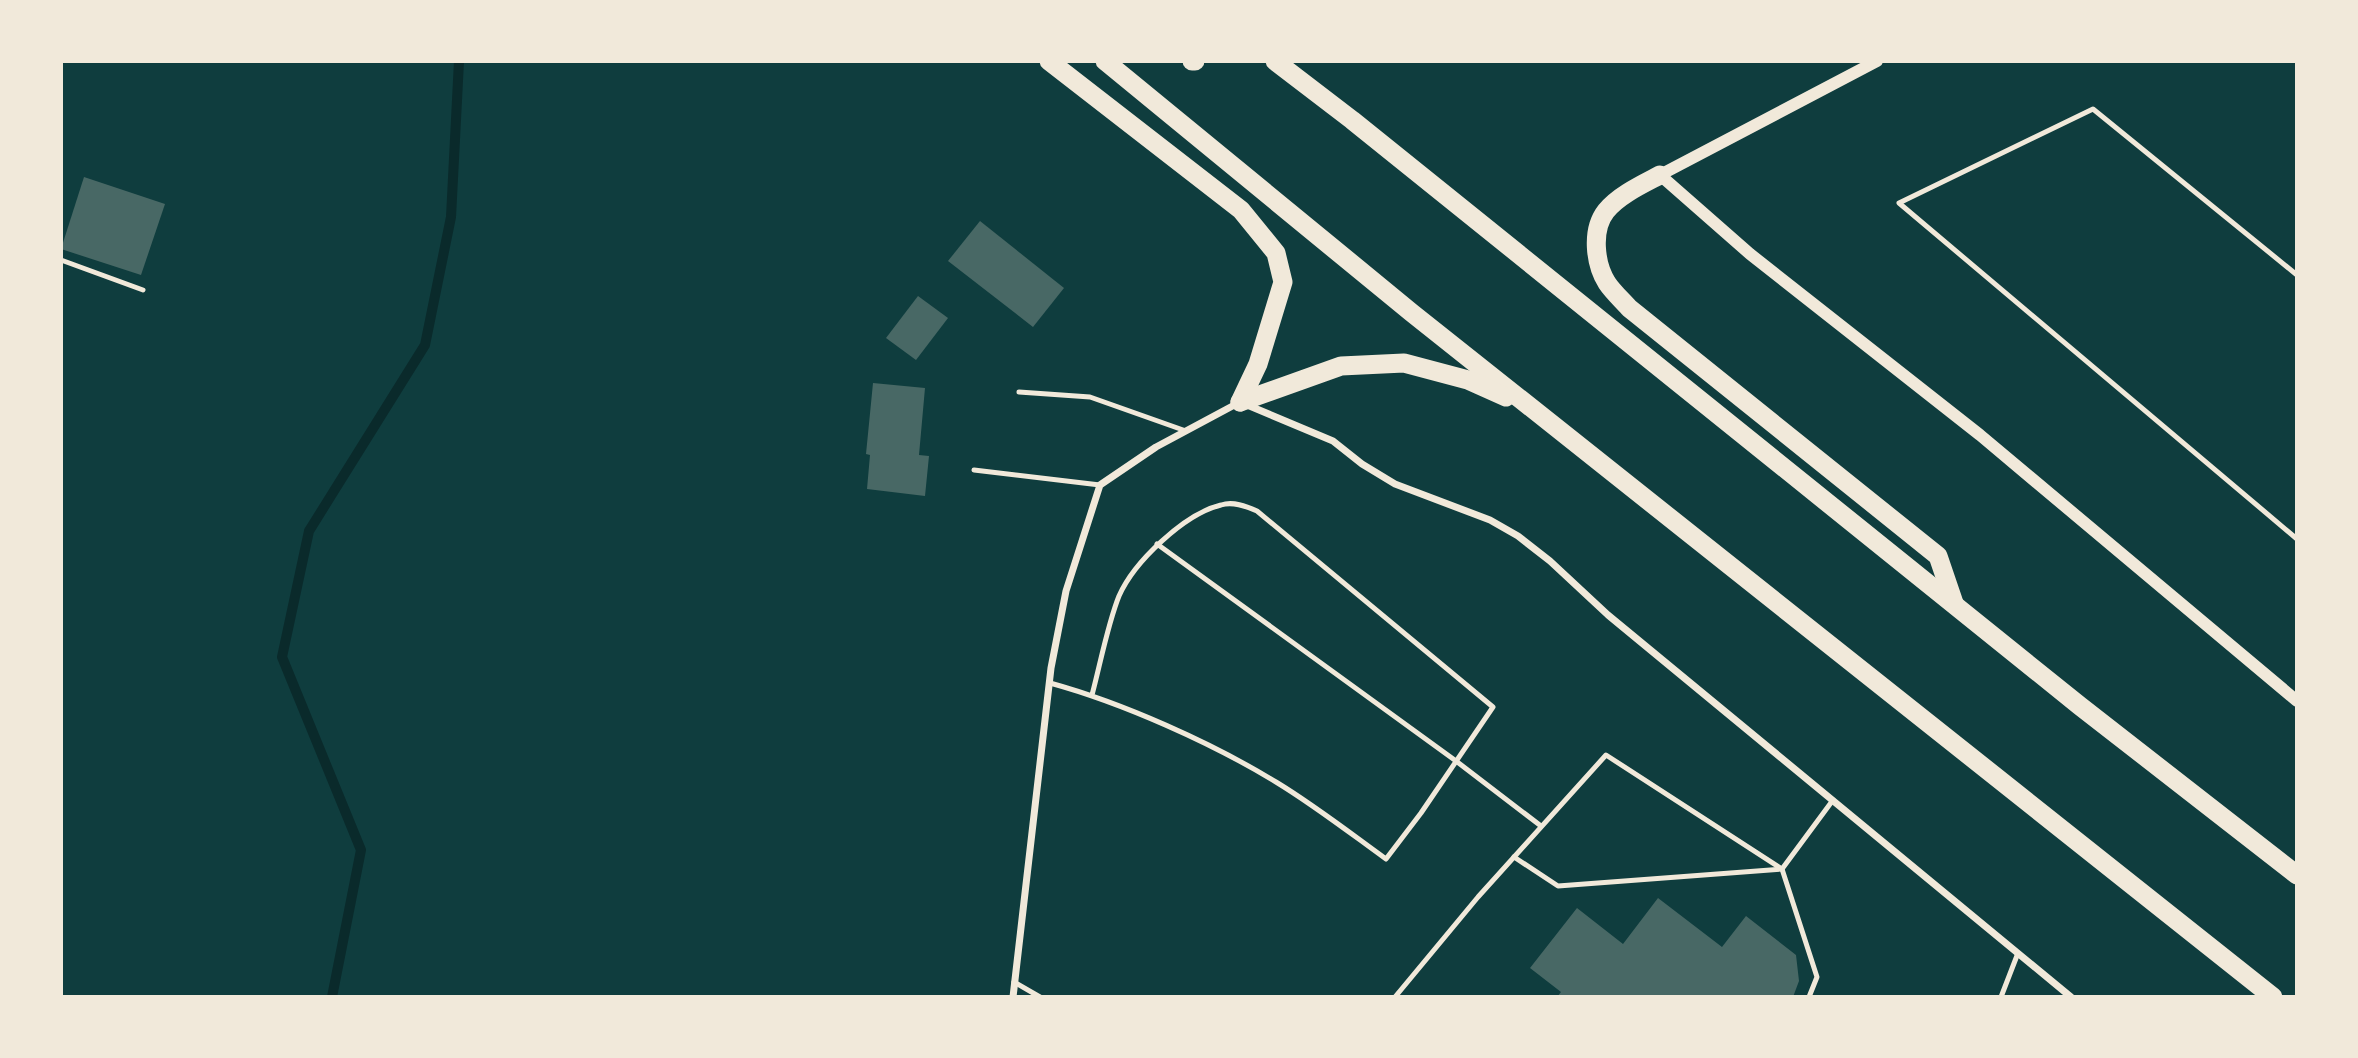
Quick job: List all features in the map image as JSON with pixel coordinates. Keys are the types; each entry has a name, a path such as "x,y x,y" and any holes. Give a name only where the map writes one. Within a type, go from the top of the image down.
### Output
{"highway":[{"path":"1049,61 1241,210 1276,253 1283,282 1258,364 1240,402"},
{"path":"1105,61 1412,313 2273,997"},
{"path":"1275,61 2297,875"},
{"path":"1660,175 1636,188 1606,211 1596,234 1598,259 1607,283 1629,308 1938,556 1955,604"},
{"path":"1240,402 1341,366 1404,363 1468,380 1533,408"}],"street":[{"path":"1876,61 1660,175 1750,254 1980,435 2295,696"},
{"path":"1013,997 1050,683 1066,591 1100,485 1156,447 1240,402 1333,441 1362,464 1395,484 1490,520 1518,536 1608,615 2071,997"}],"lane":[{"path":"2297,275 2093,109 1899,203 2297,539"},
{"path":"61,260 143,289"},
{"path":"1018,392 1090,397 1186,431"},
{"path":"974,470 1100,485"},
{"path":"1050,683 1092,695 1199,742 1276,782 1386,859 1493,707 1257,511 1241,505 1221,504 1189,520 1157,544 1136,567 1119,596 1092,695"},
{"path":"1157,544 1456,761 1541,827"},
{"path":"1395,997 1514,856 1606,755 1783,869 1817,977 1810,997"},
{"path":"1514,856 1558,886 1783,869 1833,800"},
{"path":"2001,997 2018,953"},
{"path":"1014,982 1040,997"}],"building":[{"path":"84,177 165,204 141,275 61,249"},
{"path":"980,221 1064,288 1033,327 948,261"},
{"path":"918,296 948,318 916,360 886,338"},
{"path":"873,383 925,388 919,455 929,456 925,496 867,489 870,455 866,454"},
{"path":"1658,898 1722,947 1746,916 1796,955 1799,981 1793,997 1557,997 1561,992 1530,968 1577,908 1623,944"}],"waterway":[{"path":"332,997 361,850 282,657 309,531 425,345 451,217 459,61"}]}
